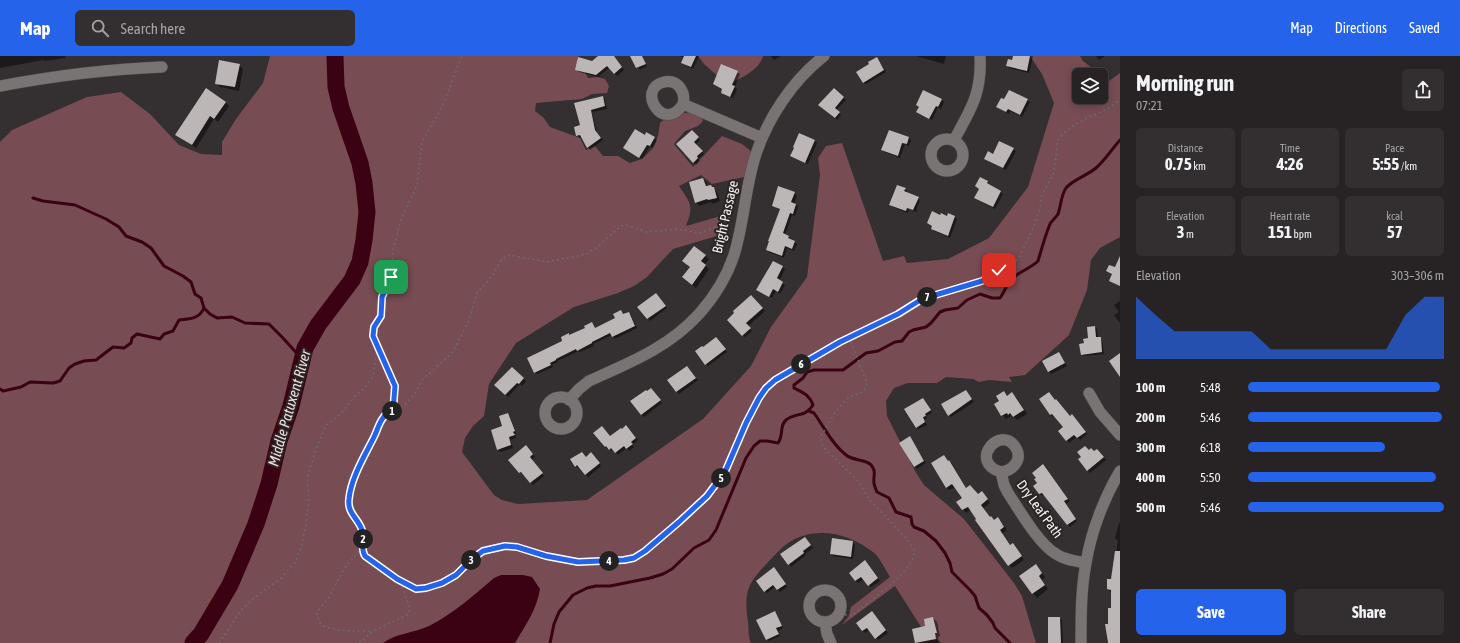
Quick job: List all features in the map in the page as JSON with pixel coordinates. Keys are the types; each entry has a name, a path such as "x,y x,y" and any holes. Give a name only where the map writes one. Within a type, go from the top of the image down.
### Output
{"street":[{"name":"Bright Passage","path":"569,400 579,389 589,382 661,347 674,338 710,301 727,272 734,254 755,157 762,138 772,118 798,81 824,56"},
{"path":"954,140 970,110 978,90 980,80 980,56"},
{"path":"0,86 94,71 162,67"},
{"path":"683,104 762,138"},
{"path":"1089,393 1100,412 1120,435"},
{"path":"1081,643 1082,589 1086,563 1098,520 1120,471"},
{"name":"Dry Leaf Path","path":"1001,472 1004,485 1008,493 1046,546 1055,554 1066,559 1086,563"},
{"path":"827,589 833,591 840,599 841,608 840,613 836,618 825,622 814,618 809,610 809,602 814,593 819,590 827,589"},
{"path":"825,622 827,634 831,643"}],"path":[{"path":"393,411 395,386 373,336 374,327 381,316 382,297 391,277 393,250 401,219 417,186 422,142 442,107 462,56"},
{"path":"740,225 724,224 699,233 678,229 646,232 626,225 621,226 596,248 586,254 547,262 510,255 505,257 500,262 492,276 477,293 469,320 453,352 422,380 416,392 405,405 383,418 350,488 348,501 352,516 362,530 362,552 370,561 400,581 416,589 436,586 456,575 472,559 483,551 505,546 517,547 546,556 578,562 624,560 634,558 645,551 691,512 714,487 725,472 746,423 766,388 784,374 824,350 898,314 922,299 982,281 1005,265 1013,263 1018,258 1035,224 1041,197 1054,172 1058,139 1073,126 1106,110 1120,100"},
{"path":"840,613 849,616 853,615 899,577 909,567 914,558 915,551 907,539 869,499 859,482 823,447 821,440 822,435 838,409 848,399 866,389 867,383 849,337"},
{"path":"219,643 242,609 279,580 295,563 302,548 309,497 307,478 316,449 326,425 340,414 355,396 364,390 373,377 377,346"},
{"path":"362,547 356,553 355,558 344,569 329,597 317,612 318,620 322,625 347,631 374,631"},
{"path":"360,643 374,631 409,614 409,606 400,581"}],"shaded area":[{"path":"270,56 579,56 577,58 588,78 597,77 605,79 609,86 607,93 592,94 582,99 536,103 535,111 543,117 550,127 580,138 586,150 595,146 603,156 618,156 630,163 642,159 653,148 658,136 660,123 667,117 694,111 700,114 703,121 698,126 685,131 674,144 693,167 722,136 742,144 752,152 749,176 712,184 701,175 679,186 690,205 690,213 686,226 731,213 727,233 673,249 647,277 634,286 618,293 574,307 516,343 489,384 484,416 473,426 465,438 462,452 494,495 502,500 518,504 587,500 703,419 751,366 771,327 807,277 820,175 818,158 826,146 842,143 883,261 904,256 907,263 948,259 989,238 1028,187 1054,103 1042,74 1030,56 1080,56 1083,61 1092,68 1072,68 1072,104 1108,104 1108,80 1120,73 1120,237 1100,248 1091,260 1087,290 1069,335 1025,375 1009,377 1012,382 989,380 979,382 973,379 946,377 937,383 908,383 894,388 886,401 887,416 915,471 924,485 964,519 1014,583 1022,596 1036,643 942,643 923,630 895,586 842,625 849,616 851,607 890,577 878,557 864,545 843,536 820,533 798,537 788,543 772,558 753,580 747,593 746,601 751,643 0,643 0,142 12,130 87,97 121,92 150,114 179,145 201,154 222,155 222,142 236,119 263,83"},
{"path":"698,56 763,56 758,66 743,77 728,85 704,64"},
{"path":"501,575 523,575 532,577 540,589 527,624 515,643 383,643 394,637 429,626 438,621 463,604 494,578"}],"building":[{"path":"598,56 614,56 622,67 614,74 607,66 596,75 575,70 578,57 592,61"},
{"path":"630,56 642,56 646,64 636,68"},
{"path":"684,56 696,56 691,67 681,63"},
{"path":"1013,56 1030,56 1027,71 1006,66 1008,59 1012,60"},
{"path":"877,57 884,70 863,83 856,72"},
{"path":"219,60 240,64 235,87 215,84"},
{"path":"721,64 738,71 732,85 735,86 730,97 721,93 722,89 713,84"},
{"path":"206,88 226,102 214,119 210,116 192,145 175,135"},
{"path":"834,88 844,97 835,108 840,112 835,118 818,105"},
{"path":"923,90 942,99 938,107 936,106 929,119 916,112 919,107 916,105"},
{"path":"1009,90 1028,99 1020,115 1008,109 1006,112 996,107 1001,98 1004,99"},
{"path":"603,96 605,106 591,110 595,130 601,138 587,148 580,135 576,136 574,127 580,125 574,103"},
{"path":"635,129 645,135 646,132 655,137 650,146 647,145 639,158 623,148"},
{"path":"692,130 699,137 694,142 703,151 697,156 698,158 693,163 676,144"},
{"path":"889,130 909,137 907,144 902,143 898,156 881,150"},
{"path":"799,133 815,140 805,163 790,156"},
{"path":"999,141 1014,148 1003,168 984,159 988,151 993,154"},
{"path":"980,177 1001,191 993,207 974,198 979,189 975,186"},
{"path":"703,178 706,186 711,185 714,187 717,198 707,199 695,203 689,182"},
{"path":"897,185 906,188 904,191 919,197 913,210 907,208 906,211 889,205"},
{"path":"778,186 795,192 791,202 796,204 793,214 790,213 783,233 789,236 788,238 795,241 792,249 785,246 782,256 766,250 780,209 772,206"},
{"path":"932,211 940,215 941,213 947,216 948,213 955,216 948,236 931,229 932,226 927,223"},
{"path":"694,246 706,255 701,261 706,265 692,285 682,277 690,267 682,261"},
{"path":"1120,256 1120,286 1109,281 1112,274 1106,271 1109,265 1115,267"},
{"path":"773,261 783,266 777,278 783,282 778,292 773,289 769,297 756,290"},
{"path":"656,293 666,306 647,319 637,307"},
{"path":"751,295 763,308 746,323 751,328 742,336 727,320 734,313 733,311"},
{"path":"621,310 623,314 629,312 635,326 612,337 610,333 577,351 576,349 556,359 550,363 551,365 534,373 527,358 562,341 561,337 585,328 584,326 592,322 595,328 615,318 613,314"},
{"path":"1095,326 1096,337 1101,337 1102,352 1081,355 1079,344 1084,343 1083,339 1088,338 1087,327"},
{"path":"716,337 726,349 705,365 695,351"},
{"path":"1059,352 1065,363 1048,372 1042,361"},
{"path":"1120,353 1120,377 1109,361"},
{"path":"687,366 696,378 676,392 667,380"},
{"path":"512,367 524,378 505,395 494,385"},
{"path":"651,388 661,400 641,415 630,401"},
{"path":"966,390 972,399 948,416 941,404"},
{"path":"1004,391 1007,396 1012,392 1024,410 1013,417 1010,413 1008,415 1007,413 1001,416 994,404 999,401 996,396"},
{"path":"1049,392 1070,416 1072,414 1086,432 1077,438 1074,435 1066,441 1058,431 1063,427 1052,414 1050,415 1039,399"},
{"path":"923,398 931,410 925,414 926,416 923,417 925,422 916,428 904,409"},
{"path":"508,413 515,431 513,432 515,435 509,437 511,445 497,450 491,430 502,426 499,416"},
{"path":"626,425 636,438 631,442 633,444 626,449 624,446 615,453 611,448 609,450 606,446 605,447 593,433 602,426 610,436"},
{"path":"910,436 924,461 914,467 899,443"},
{"path":"526,445 533,454 530,457 543,473 530,483 508,460"},
{"path":"1085,446 1089,450 1091,448 1094,451 1097,449 1104,457 1087,471 1078,459 1081,457 1077,452"},
{"path":"582,452 586,457 591,452 600,463 585,475 577,465 575,467 570,459"},
{"path":"944,455 948,461 949,460 966,488 970,485 978,494 982,491 988,499 981,505 994,520 998,517 1004,527 1000,530 1010,545 1013,543 1022,556 1008,566 975,520 976,519 968,507 962,510 956,502 962,498 952,484 946,488 931,463"},
{"path":"1043,464 1068,499 1064,501 1076,519 1067,525 1042,493 1039,494 1033,486 1037,483 1034,479 1036,478 1032,473"},
{"path":"805,537 811,545 803,551 804,553 788,565 780,554"},
{"path":"832,538 853,541 851,557 830,554"},
{"path":"1115,551 1120,551 1120,643 1108,643 1105,624 1108,624 1108,608 1111,608 1111,590 1107,589 1107,579 1111,579"},
{"path":"865,560 878,578 868,586 861,577 855,581 849,573"},
{"path":"1036,564 1042,573 1039,576 1045,585 1032,594 1019,576"},
{"path":"774,567 786,584 777,590 773,585 764,592 756,581"},
{"path":"775,611 782,626 776,628 779,634 766,640 756,620"},
{"path":"872,611 886,630 875,639 867,628 862,631 856,623"},
{"path":"933,617 937,633 935,633 936,639 915,643 912,629 925,626 924,619"},
{"path":"1048,617 1060,617 1061,643 1048,643"}],"waterway":[{"name":"Middle Patuxent River","path":"193,643 201,634 230,585 256,524 269,484 279,441 291,406 305,348 318,325 352,280 360,262 367,212 364,183 360,163 341,108 336,87 335,56"},
{"path":"550,643 554,624 559,612 573,595 587,588 596,586 610,586 663,574 672,569 694,548 709,540 716,530 746,458 754,446 760,441 778,443 781,437 784,422 793,416 807,412 813,405 808,396 794,388 794,385 803,378 807,372 814,370 843,370 866,353 878,351 895,342 902,341 909,332 926,327 940,312 958,308 967,300 980,294 992,298 1000,298 1012,279 1038,261 1048,229 1058,214 1066,188 1072,182 1096,168 1120,140"},
{"path":"33,198 43,201 75,205 106,219 119,227 126,236 142,242 151,248 164,266 191,282 195,294 201,298 204,308 210,314 217,318 232,317 245,323 269,324 302,359"},
{"path":"0,389 3,391 21,387 30,382 53,383 60,381 69,368 75,364 84,361 96,360 113,347 124,348 131,343 132,338 137,334 160,339 164,334 173,331 179,320 190,319 197,316 204,308"},
{"path":"809,411 814,413 832,441 841,451 853,459 865,461 871,465 874,470 874,484 877,492 889,498 896,512 911,517 914,527 924,531 936,541 945,553 950,563 952,572 975,596 979,608 987,615 995,628 1010,643"}],"route":[{"path":"391,277 382,297 381,316 374,327 373,336 395,386 393,411 389,412 383,418 350,488 348,501 352,516 362,530 362,552 365,556 397,579 416,589 436,586 456,575 472,559 483,551 505,546 517,547 546,556 578,562 624,560 634,558 645,551 691,512 707,496 725,472 738,439 759,398 766,388 775,380 824,350 898,314 922,299 982,281 999,270"}]}
